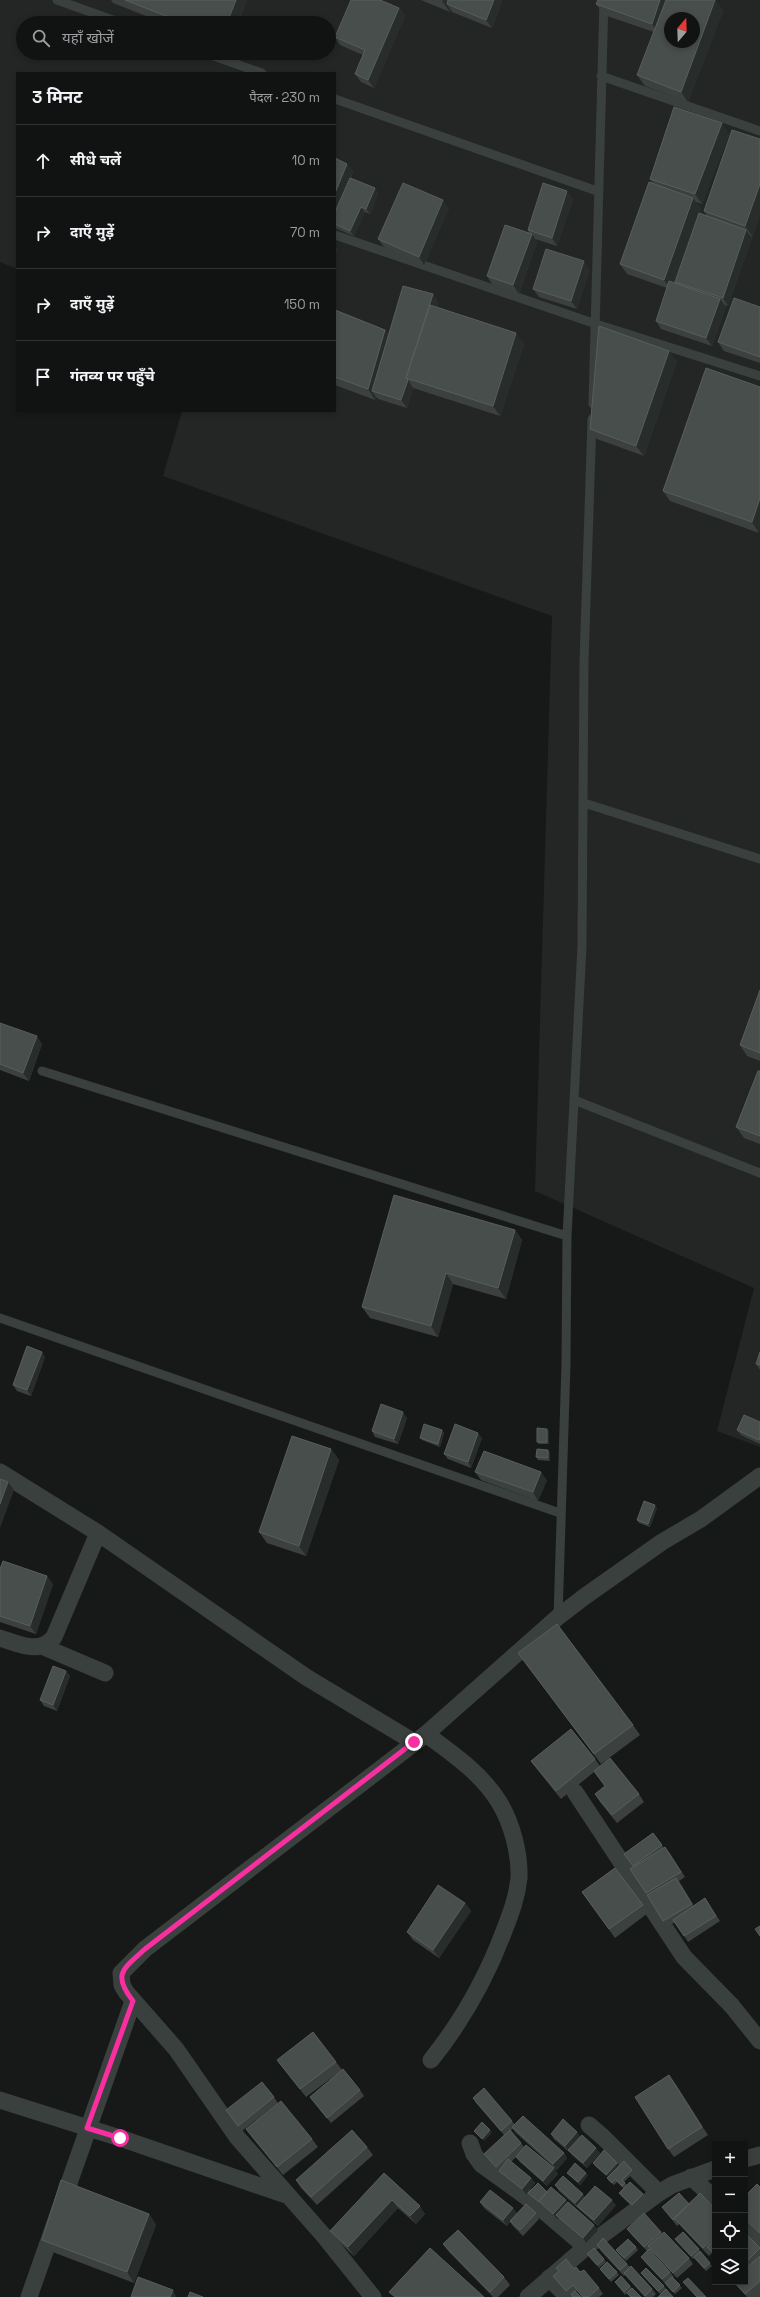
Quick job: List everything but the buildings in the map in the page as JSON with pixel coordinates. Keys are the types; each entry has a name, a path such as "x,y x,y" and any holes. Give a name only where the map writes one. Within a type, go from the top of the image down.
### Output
{"street":[{"path":"0,1472 98,1534 306,1677 464,1763 499,1802 510,1827 518,1862 516,1897 493,1959 470,2006 431,2060"},
{"path":"373,2297 237,2137 176,2049 133,2001 122,1985 121,1973 145,1949 420,1738 558,1617 662,1542 701,1519 760,1476"},
{"path":"44,1646 54,1637 98,1534"},
{"path":"0,1638 31,1647 44,1646 105,1673"},
{"path":"575,1792 684,1957 732,2006 760,2041"},
{"path":"29,2297 87,2128 133,2001"},
{"path":"0,2100 287,2196"},
{"path":"589,2125 660,2193"},
{"path":"470,2143 474,2154 481,2164 532,2201 586,2247"},
{"path":"748,2158 760,2155"},
{"path":"528,2297 586,2247 660,2193 691,2177 712,2170"},
{"path":"691,2177 712,2196"},
{"path":"748,2229 760,2240"},
{"path":"549,2278 568,2297"}],"lane":[{"path":"57,0 102,16"},
{"path":"558,1617 560,1514 565,1423 567,1236 582,946 584,662 596,324 597,192 604,0"},
{"path":"225,60 259,72"},
{"path":"601,76 760,131"},
{"path":"336,99 597,192"},
{"path":"336,235 596,324 760,376"},
{"path":"584,803 760,859"},
{"path":"42,1071 567,1236"},
{"path":"574,1100 760,1173"},
{"path":"0,1318 560,1514"}],"shaded area":[{"path":"0,0 760,0 760,1447 717,1431 754,1288 535,1191 552,616 163,476 182,412 336,412 336,72 16,72 16,269 0,262"}],"route":[{"path":"120,2138 87,2128 133,2001 122,1985 121,1973 145,1949 414,1742"}]}
